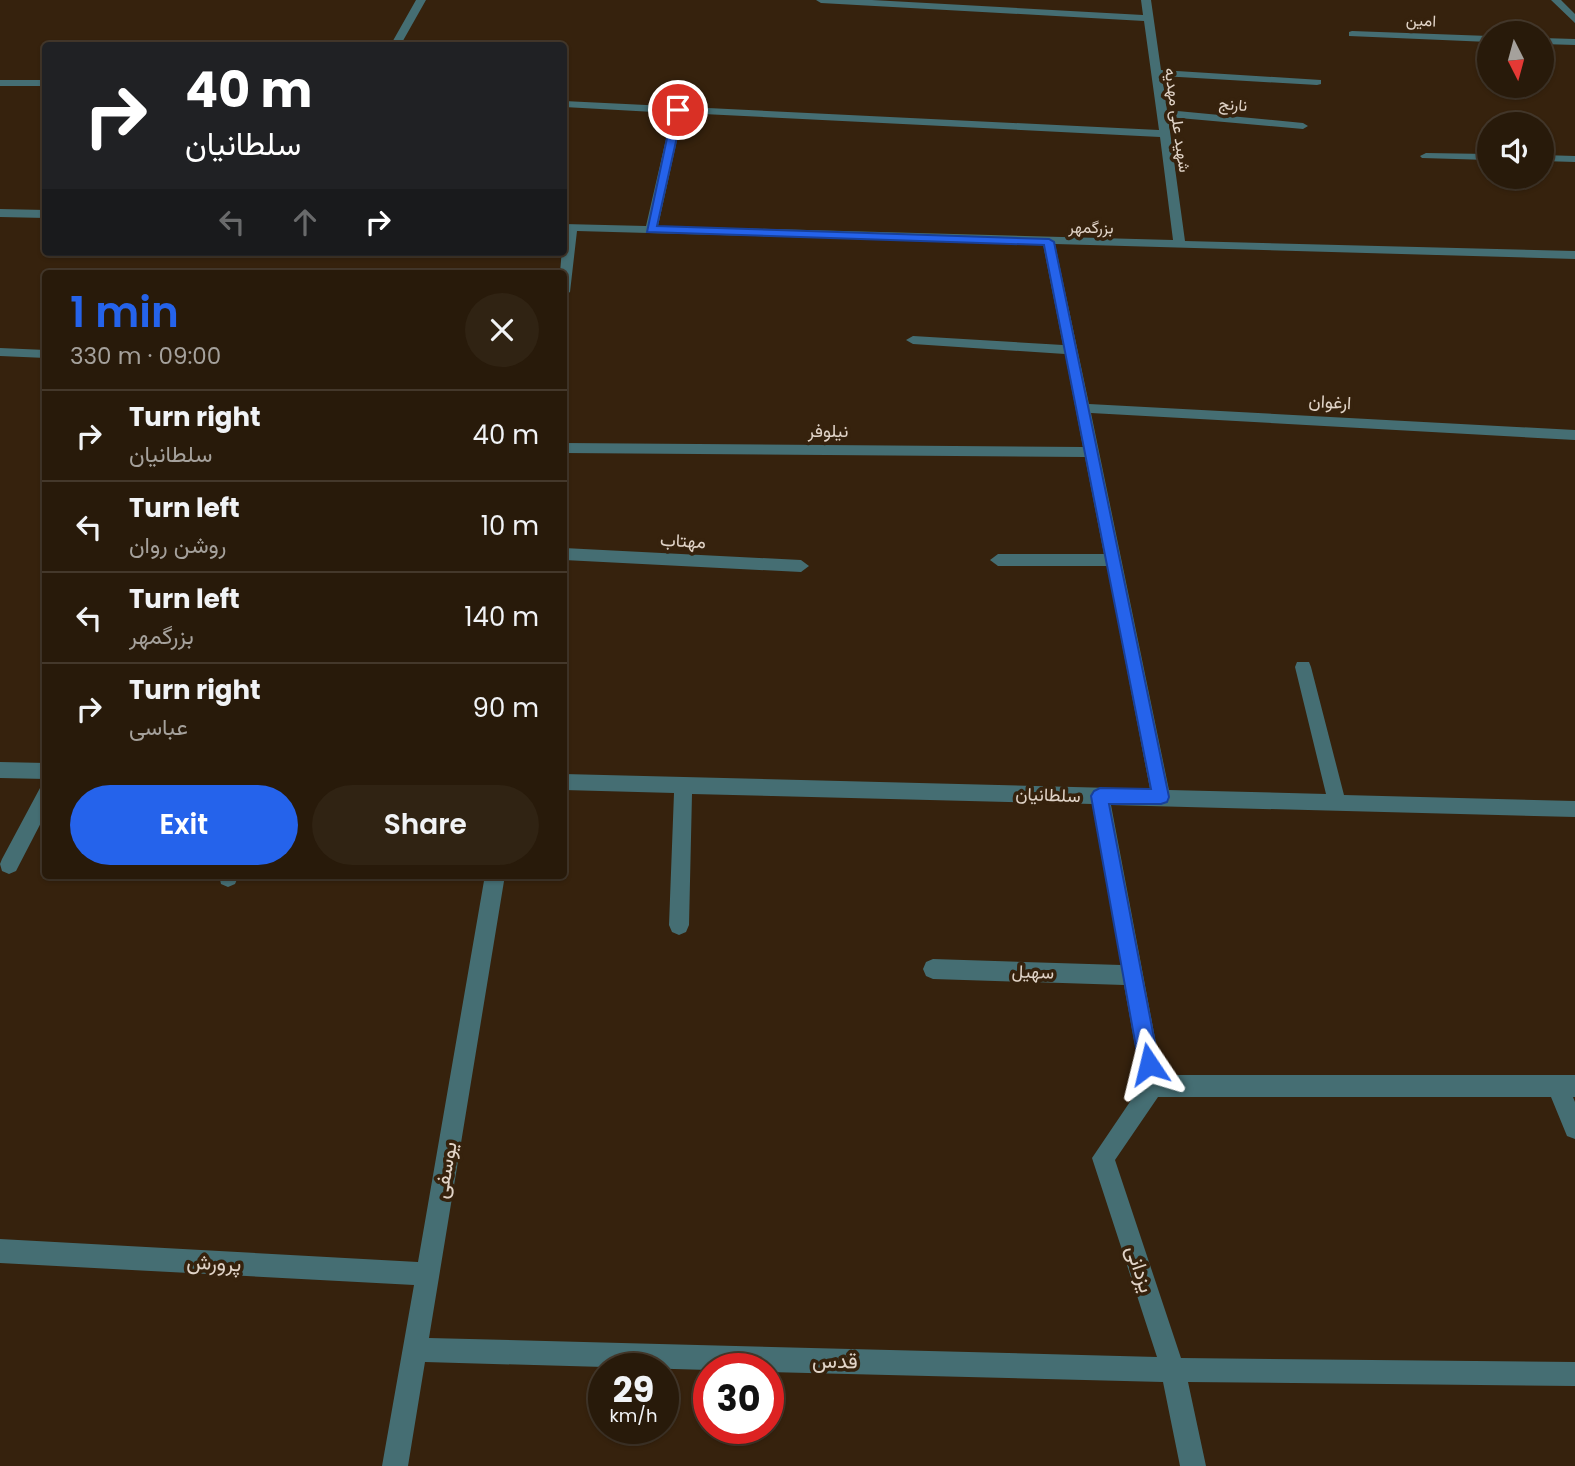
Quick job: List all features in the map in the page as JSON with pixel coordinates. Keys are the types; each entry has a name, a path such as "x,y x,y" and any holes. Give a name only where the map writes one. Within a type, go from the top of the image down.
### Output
{"street":[{"path":"396,42 421,0"},
{"path":"821,0 1148,18"},
{"name":"شهید علی مهدیه","path":"1146,0 1180,245"},
{"path":"1557,0 1575,1"},
{"path":"1557,0 1575,20"},
{"name":"امین","path":"1352,34 1477,39"},
{"path":"1554,41 1575,42"},
{"path":"1156,73 1317,82"},
{"path":"0,83 42,83"},
{"path":"567,104 1165,134"},
{"path":"651,229 678,110"},
{"name":"نارنج","path":"1161,113 1303,126"},
{"path":"1426,156 1477,157"},
{"path":"1554,158 1575,159"},
{"path":"0,213 42,214"},
{"name":"بزرگمهر","path":"567,227 1575,255"},
{"path":"1049,242 1161,797"},
{"path":"913,340 1070,351"},
{"path":"0,352 42,354"},
{"name":"ارغوان","path":"1082,408 1575,435"},
{"name":"نیلوفر","path":"567,448 1091,452"},
{"name":"مهتاب","path":"567,554 801,566"},
{"path":"998,560 1113,560"},
{"path":"1303,667 1337,803"},
{"path":"0,770 42,771"},
{"name":"سلطانیان","path":"567,782 1575,809"},
{"path":"679,925 682,785"},
{"path":"1100,796 1153,1086 1566,1086 1575,1128"},
{"path":"9,866 42,802"},
{"name":"یوسفی","path":"395,1466 494,879"},
{"name":"سهیل","path":"933,969 1133,975"},
{"name":"یزدانی","path":"1153,1086 1103,1158 1173,1370 1193,1466"},
{"name":"پرورش","path":"0,1251 427,1274"},
{"name":"قدس","path":"414,1350 1173,1370 1575,1374"}],"route":[{"path":"678,110 651,229 1049,242 1161,797 1100,796 1149,1064"}]}
